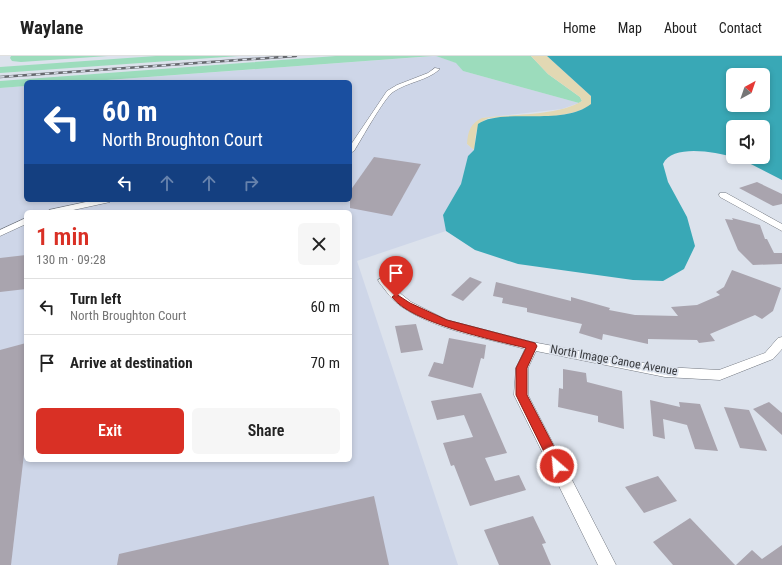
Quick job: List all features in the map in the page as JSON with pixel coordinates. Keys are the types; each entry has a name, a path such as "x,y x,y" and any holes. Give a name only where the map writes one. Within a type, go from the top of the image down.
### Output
{"street":[{"path":"352,148 389,92 399,86 430,74 437,69"},
{"path":"723,195 782,228"},
{"path":"61,210 98,202"},
{"path":"0,233 24,222"},
{"name":"North Image Canoe Avenue","path":"383,280 396,297 407,305 444,323 532,346 665,372 720,374 769,356 782,342"},
{"path":"532,346 522,368 522,395 607,565"}],"shaded area":[{"path":"436,56 457,63 463,71 579,103 562,109 482,118 467,144 474,150 468,156 461,184 443,215 446,231 357,261 458,565 0,565 0,88 24,86 24,202 352,202 352,80 107,80"}],"green space":[{"path":"11,56 108,56 21,62 12,61 10,58"},
{"path":"156,56 239,56 0,73 0,67"},
{"path":"336,56 433,56 107,80 24,80 24,86 0,88 0,81"},
{"path":"436,56 531,56 548,74 580,97 582,101 579,103 463,71 456,63"}],"sand":[{"path":"531,56 547,56 591,96 592,104 582,109 557,116 489,118 480,124 478,128 474,150 467,144 468,135 472,125 482,118 547,112 572,106 582,101 580,97 548,74"}],"water":[{"path":"547,56 782,56 782,180 751,164 770,164 770,120 726,120 726,155 695,151 675,154 668,158 663,164 668,182 687,217 695,246 684,269 663,281 633,280 518,264 475,250 446,231 443,215 461,184 468,156 474,150 478,124 488,119 501,117 548,116 564,114 579,111 591,104 591,96"}],"building":[{"path":"374,157 421,164 392,216 350,208 350,202 352,202 352,188"},
{"path":"757,182 782,194 782,204 773,206 739,188"},
{"path":"732,218 760,225 765,239 767,239 774,253 782,253 782,264 753,265 738,250 725,219 733,220"},
{"path":"24,255 24,289 0,292 0,258"},
{"path":"732,270 781,288 773,311 762,319 755,315 710,334 715,341 699,343 697,340 648,339 648,344 603,334 602,340 579,333 582,324 527,312 527,308 502,303 503,298 493,296 496,282 571,301 571,297 610,308 609,310 635,315 678,316 671,307 697,305 720,295 716,292 724,287"},
{"path":"470,277 482,282 463,301 451,295"},
{"path":"416,324 423,350 401,353 395,326"},
{"path":"449,338 486,345 484,359 481,358 473,388 428,376 434,362 443,364"},
{"path":"24,344 24,454 11,565 0,565 0,350"},
{"path":"563,369 586,373 587,382 622,391 624,429 598,422 598,416 558,407 559,388 563,389"},
{"path":"481,393 507,453 485,458 495,481 519,475 526,490 470,506 454,465 451,466 443,443 473,437 464,415 437,420 431,401"},
{"path":"650,400 680,407 679,402 700,404 718,451 695,449 687,425 663,419 665,439 653,436"},
{"path":"769,402 782,413 782,435 753,409"},
{"path":"724,407 749,410 767,451 740,448"},
{"path":"658,476 677,501 644,513 625,487"},
{"path":"374,496 389,565 117,565 119,554"},
{"path":"533,516 546,543 542,544 551,565 499,565 484,530"},
{"path":"690,518 735,565 673,565 653,542"},
{"path":"782,545 782,565 736,565 752,550 762,559"}],"railway":[{"path":"0,77 296,56"}],"route":[{"path":"396,297 407,305 444,323 532,346 522,368 520,378 522,395 557,466"}]}
